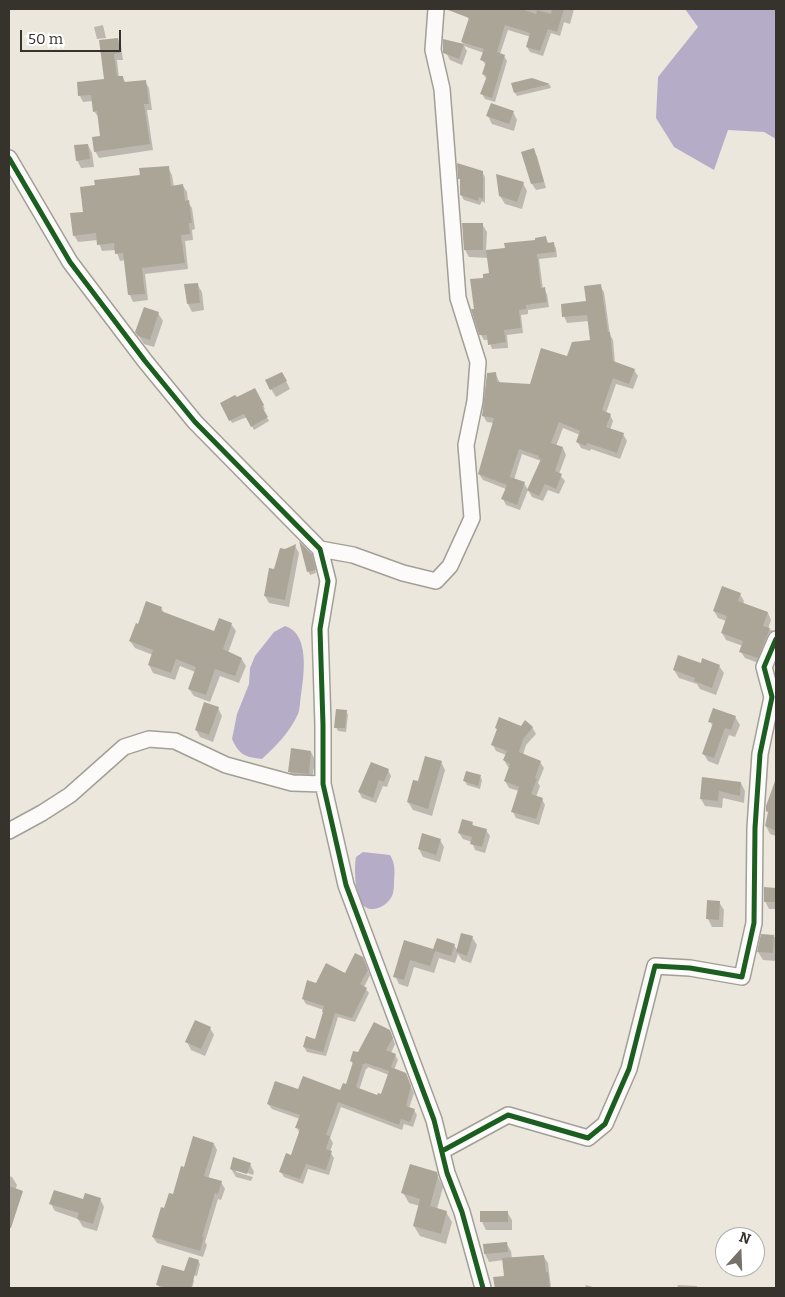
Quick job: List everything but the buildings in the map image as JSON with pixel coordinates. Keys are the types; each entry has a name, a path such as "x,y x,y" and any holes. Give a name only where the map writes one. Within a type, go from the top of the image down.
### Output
{"street":[{"path":"320,549 353,555 436,581 450,566 472,518 466,445 475,401 478,362 458,298 442,89 433,50 436,9"},
{"path":"9,158 70,262 145,361 195,422 320,549 328,581 320,628 323,784 346,885 434,1120 447,1173 462,1212 483,1288"},
{"path":"442,1151 508,1114 588,1138 605,1124 629,1068 655,966 690,968 742,977 754,923 755,828 760,754 772,697 764,667 776,639"},
{"path":"9,831 70,795 124,748 148,739 175,741 226,765 292,784 323,784"}],"shaded area":[{"path":"685,9 776,9 776,139 764,132 728,130 714,170 674,147 656,118 658,77 698,27"},
{"path":"285,626 293,630 298,637 304,656 299,712 287,733 262,759 251,757 240,752 232,739 237,714 249,684 250,668 255,656 274,632"},
{"path":"363,852 390,855 394,864 393,894 390,900 378,908 369,909 364,907 357,893 356,857"}],"cycle path":[{"path":"9,158 70,262 145,361 195,422 320,549 328,581 320,629 323,784 346,885 434,1120 447,1173 462,1212 483,1288"},
{"path":"442,1151 508,1115 588,1138 605,1124 629,1069 655,966 690,968 742,977 754,923 755,828 760,754 772,697 764,667 776,639"}]}
